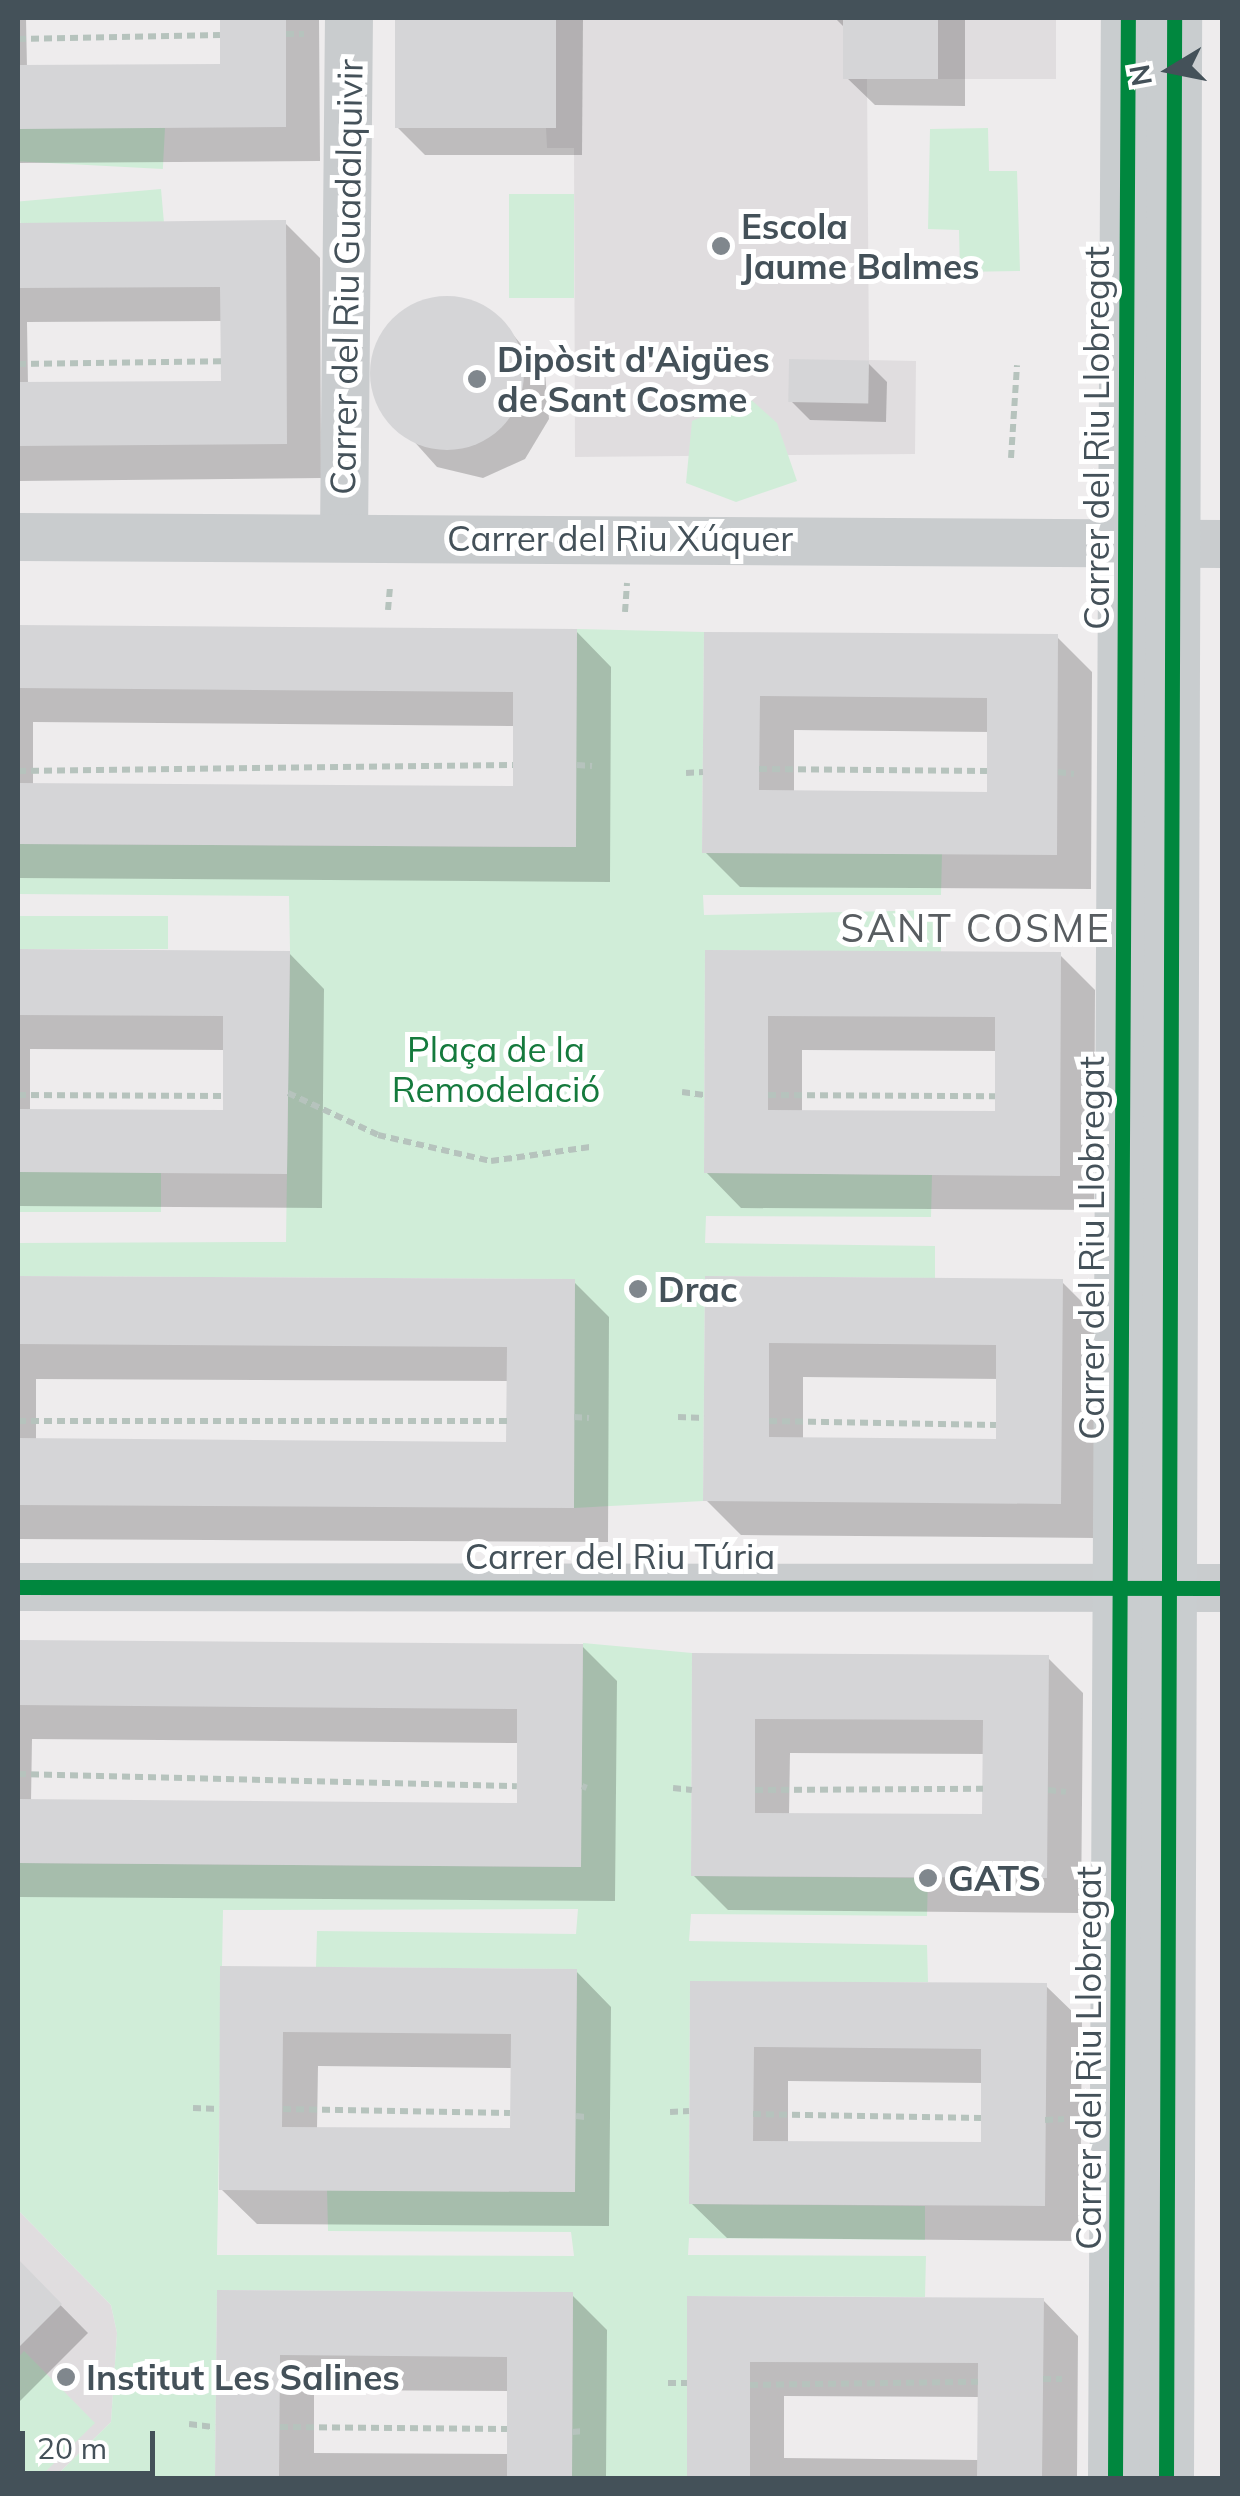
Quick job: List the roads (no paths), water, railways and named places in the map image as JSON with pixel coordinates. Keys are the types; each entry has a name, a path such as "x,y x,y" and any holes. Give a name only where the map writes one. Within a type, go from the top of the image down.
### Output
{"street":[{"name":"Carrer del Riu Guadalquivir","path":"344,536 349,18"},
{"name":"Carrer del Riu Llobregat","path":"1128,18 1174,544"},
{"name":"Carrer del Riu Llobregat","path":"1115,2478 1174,544 1174,18"},
{"name":"Carrer del Riu Xúquer","path":"18,537 1174,544"},
{"name":"Carrer del Riu Llobregat","path":"1143,1585 1166,2478"},
{"name":"Carrer del Riu Túria","path":"18,1587 1222,1588"}],"place":[{"name":"Escola Jaume Balmes","path":"721,246"},
{"name":"Dipòsit d'Aigües de Sant Cosme","path":"477,379"},
{"name":"Drac","path":"638,1289"},
{"name":"GATS","path":"928,1878"},
{"name":"Institut Les Salines","path":"66,2377"}],"district":[{"name":"SANT COSME","path":"976,929"}],"park label":[{"name":"Plaça de la Remodelació","path":"496,1069"}]}
